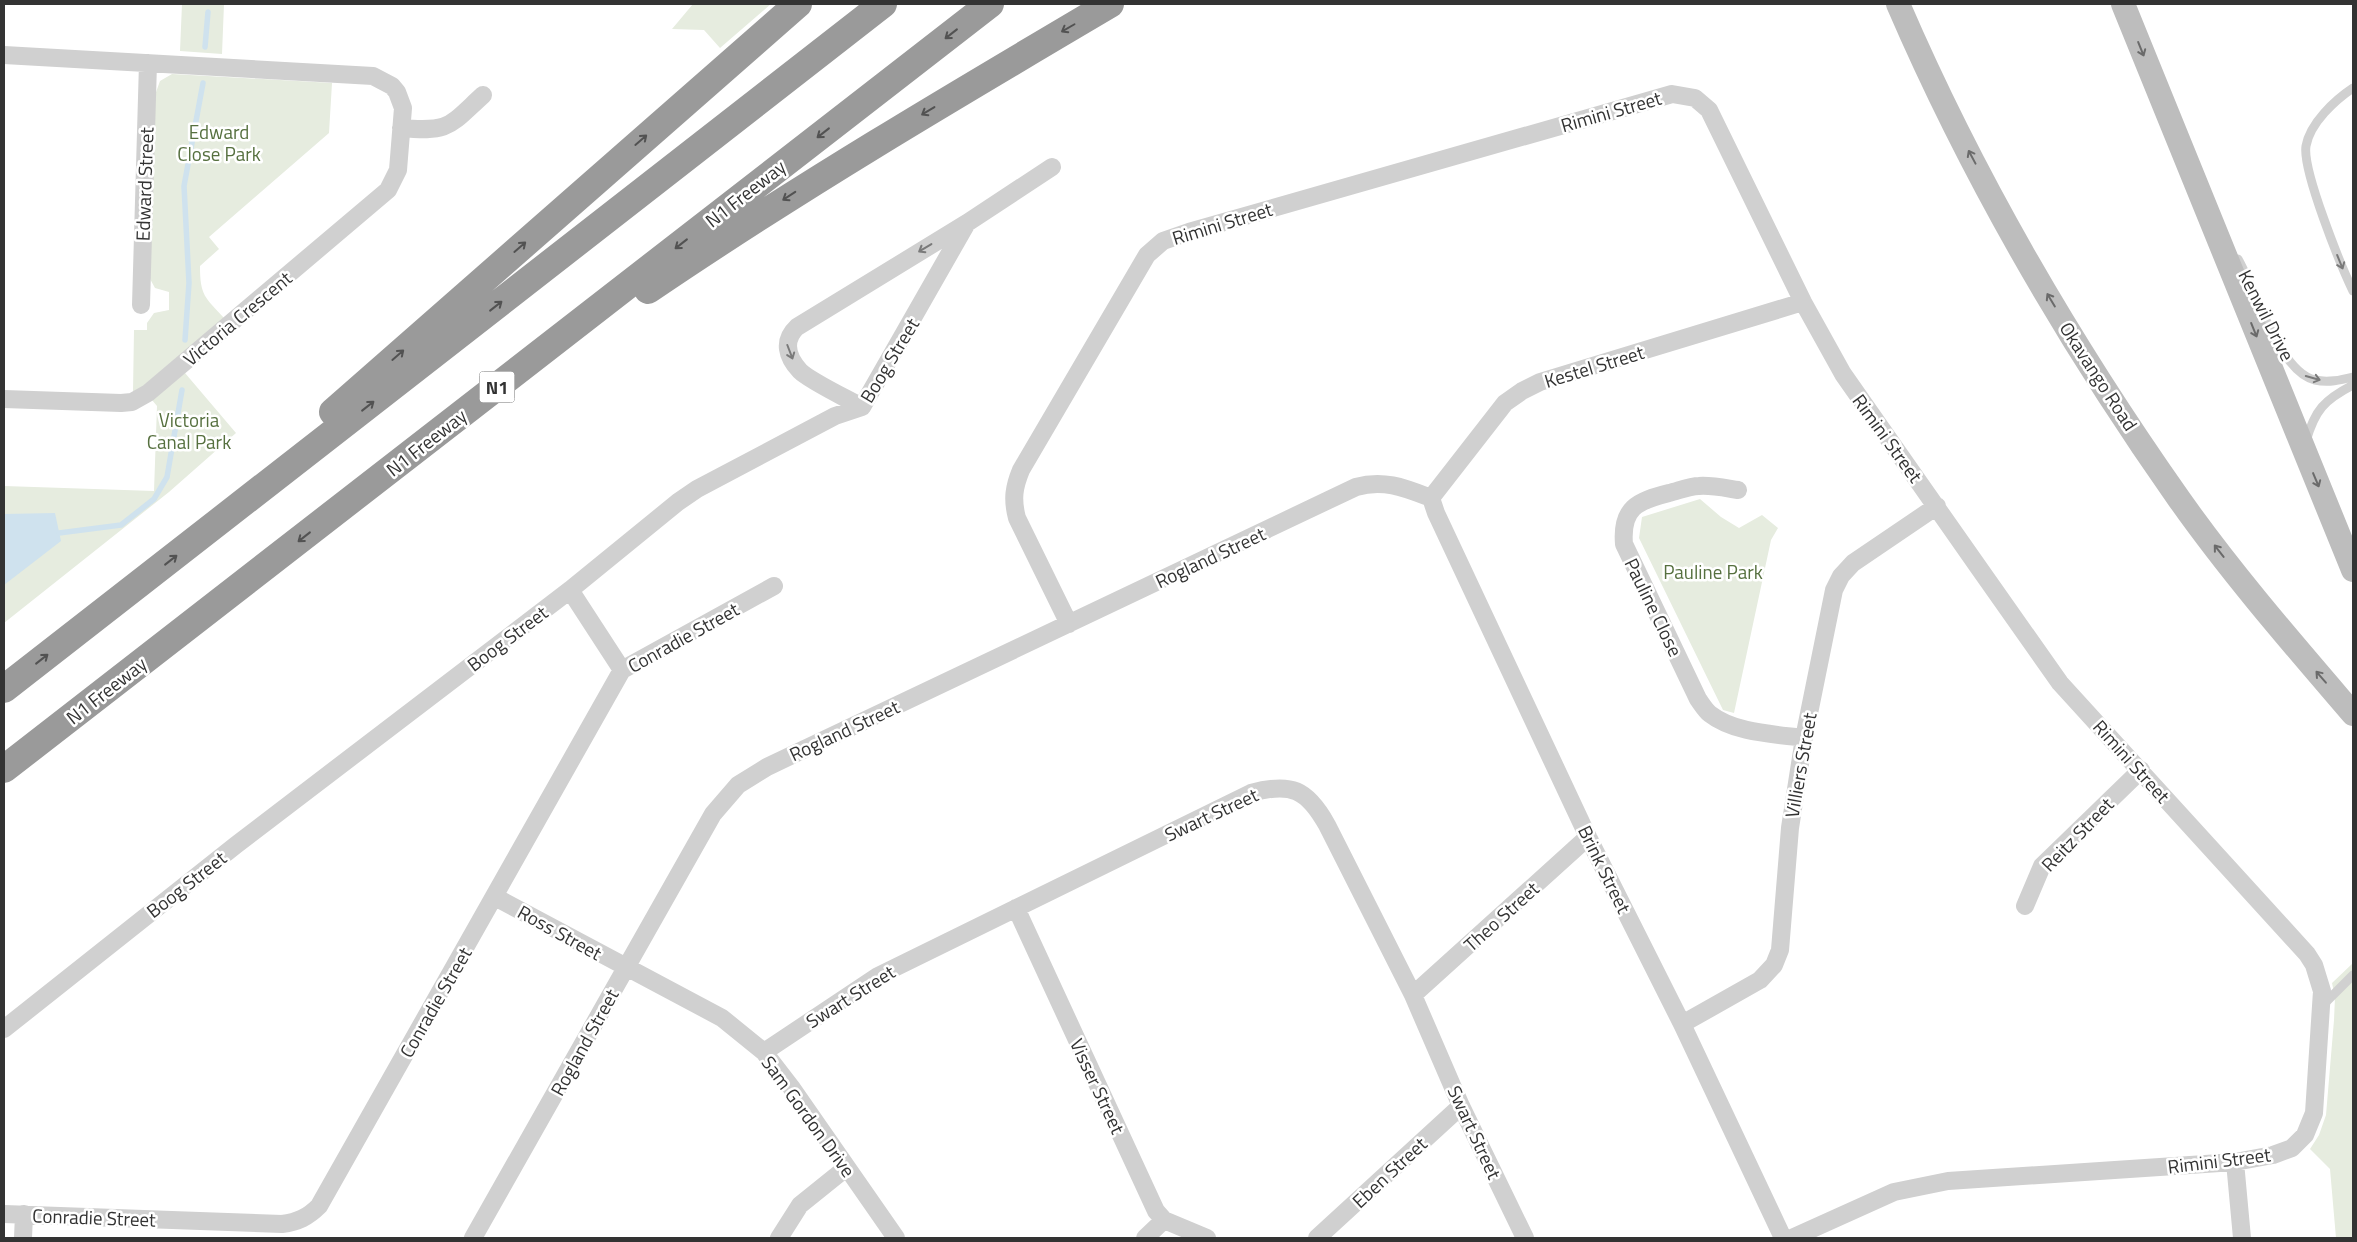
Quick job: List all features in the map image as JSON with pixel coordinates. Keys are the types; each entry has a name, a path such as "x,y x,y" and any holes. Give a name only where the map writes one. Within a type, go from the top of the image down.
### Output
{"highway":[{"path":"194,542 323,420 798,4"},
{"path":"4,689 883,4"},
{"name":"N1 Freeway","path":"4,769 990,4"},
{"path":"327,518 499,400 627,305 753,219 1110,4"}],"main road":[{"name":"Okavango Road","path":"1898,4 1962,139 2034,272 2097,376 2180,500 2270,617 2353,714"},
{"path":"2122,4 2353,570"}],"street":[{"name":"Victoria Crescent","path":"4,55 373,76 386,81 397,92 402,108 398,170 388,190 143,397 121,403 4,399"},
{"name":"Edward Street","path":"141,305 148,63"},
{"name":"Rimini Street","path":"1069,624 1017,518 1013,501 1014,486 1021,470 1147,255 1163,241 1672,94 1695,98 1709,110 1803,302 1843,374 2060,683 2306,954 2320,977 2322,1005 2314,1113 2306,1135 2292,1148 2273,1155 2236,1162 1948,1181 1918,1186 1894,1192 1792,1238"},
{"path":"402,128 434,130 446,127 483,96"},
{"path":"862,407 801,372 789,354 787,345 788,334 967,223 1052,167"},
{"name":"Boog Street","path":"4,1029 236,845 570,590 652,522 697,489 834,416 862,407 967,223"},
{"name":"Kestel Street","path":"1431,498 1505,403 1522,391 1540,382 1803,302"},
{"name":"Rogland Street","path":"473,1238 712,814 738,785 767,767 1356,487 1380,482 1393,484 1431,498"},
{"name":"Pauline Close","path":"1738,490 1698,486 1645,499 1632,508 1625,518 1622,530 1624,544 1698,698 1710,713 1724,722 1749,730 1804,738"},
{"name":"Brink Street","path":"1431,498 1436,513 1588,837 1682,1024 1783,1238"},
{"name":"Villiers Street","path":"1682,1024 1760,980 1774,966 1780,950 1790,828 1804,738 1834,590 1841,576 1853,563 1937,506"},
{"name":"Conradie Street","path":"4,1214 282,1224 292,1223 307,1216 318,1206 495,897 622,670 774,586"},
{"path":"570,590 622,670"},
{"name":"Reitz Street","path":"2025,906 2042,866 2141,770"},
{"name":"Swart Street","path":"764,1052 878,976 1251,793 1272,787 1289,788 1305,794 1317,808 1413,996 1462,1106 1525,1238"},
{"name":"Theo Street","path":"1413,996 1588,837"},
{"name":"Ross Street","path":"495,897 625,968"},
{"name":"Visser Street","path":"1016,908 1156,1211 1164,1220"},
{"name":"Sam Gordon Drive","path":"625,968 722,1018 764,1052 896,1238"},
{"name":"Eben Street","path":"1317,1238 1462,1106"},
{"path":"2236,1162 2242,1238"},
{"path":"779,1238 800,1205 846,1168"},
{"path":"23,1238 24,1214"},
{"path":"1145,1238 1164,1220 1207,1238"}],"lane":[{"path":"2353,88 2343,94 2320,119 2310,134 2306,147 2311,176 2339,262 2353,290"},
{"name":"Kenwil Drive","path":"2204,208 2247,274 2280,349 2290,363 2301,374 2314,380 2328,382 2353,377"},
{"path":"2303,450 2316,412 2323,404 2353,385"},
{"path":"2322,1005 2353,975"}],"green space":[{"path":"182,4 224,4 222,54 180,51"},
{"path":"693,4 771,4 720,48 704,30 672,29"},
{"name":"Edward Close Park","path":"172,74 332,83 329,133 209,237 219,249 200,266 201,284 208,300 224,318 142,387 133,392 134,330 147,330 147,323 154,313 169,310 169,292 155,288 149,277 155,95 160,81"},
{"name":"Victoria Canal Park","path":"185,373 236,433 169,492 4,623 4,486 154,491 157,406 152,400"},
{"name":"Pauline Park","path":"1700,499 1721,517 1739,528 1762,515 1778,528 1771,540 1734,713 1723,710 1639,538 1642,517"},
{"path":"2353,963 2353,1238 2336,1238 2330,1169 2310,1149 2319,1135 2326,1115 2334,1020 2335,997 2332,983"}],"water":[{"path":"55,513 61,541 4,585 4,514"}],"waterway":[{"path":"205,47 208,12"},
{"path":"185,340 189,283 184,186 203,83"},
{"path":"59,533 121,525 154,499 167,477 182,390"}]}
